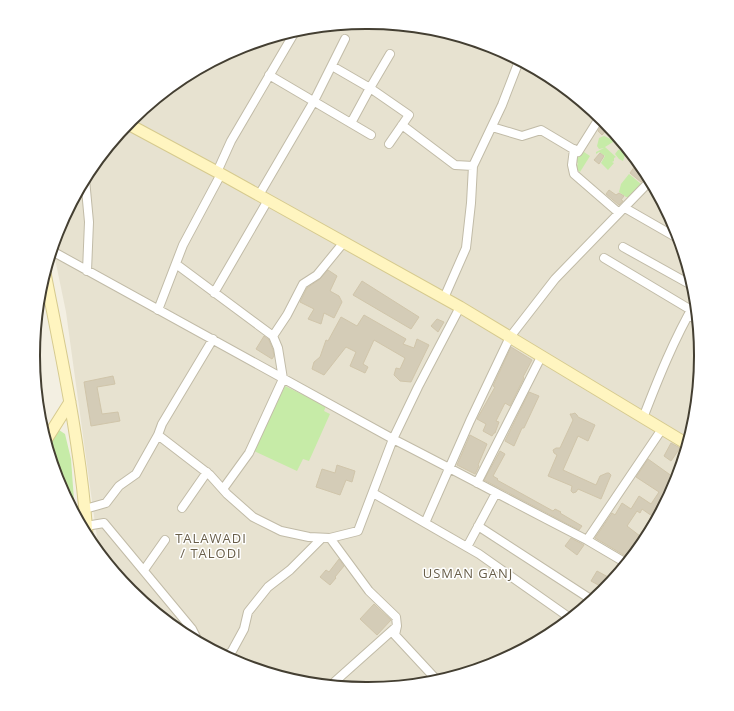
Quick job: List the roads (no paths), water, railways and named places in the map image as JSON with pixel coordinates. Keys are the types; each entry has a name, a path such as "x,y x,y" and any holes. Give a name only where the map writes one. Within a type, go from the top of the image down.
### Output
{"street":[{"path":"158,310 183,245 219,173 231,141 292,38"},
{"path":"214,292 345,39"},
{"path":"351,123 390,54"},
{"path":"332,66 370,88 409,115 389,144"},
{"path":"444,298 466,248 473,166 502,105 517,66"},
{"path":"270,75 371,135"},
{"path":"492,127 522,136 541,130 578,152 596,123"},
{"path":"402,125 455,165 473,166"},
{"path":"134,127 460,307 682,441"},
{"path":"574,149 572,165 574,174 622,210 670,235"},
{"path":"426,523 470,421 510,337 556,279 646,185"},
{"path":"86,189 89,222 87,270"},
{"path":"273,336 287,315 303,284 317,275 344,242"},
{"path":"623,247 684,281"},
{"path":"57,254 392,439 587,540 621,560"},
{"path":"604,258 690,308"},
{"path":"176,264 273,336 278,348 283,379 250,453 223,489"},
{"path":"48,288 70,402 86,521"},
{"path":"158,435 207,472 253,517 281,531 309,538 326,538 358,530 392,439 460,307"},
{"path":"643,418 656,384 691,312"},
{"path":"85,510 106,503 119,486 136,474 158,435 162,424 213,339"},
{"path":"477,483 541,357"},
{"path":"50,433 70,402"},
{"path":"587,540 662,429"},
{"path":"182,508 207,472"},
{"path":"373,493 479,554 566,615"},
{"path":"467,547 496,493"},
{"path":"90,528 104,523 193,631"},
{"path":"478,526 587,597"},
{"path":"326,538 369,591 396,617 398,626 395,635 433,676"},
{"path":"231,652 244,629 248,612 268,587 290,570 326,538"},
{"path":"144,570 166,540"},
{"path":"337,680 398,626"}],"district":[{"name":"TALAWADI / TALODI","path":"211,546"},
{"name":"USMAN GANJ","path":"468,573"}]}
